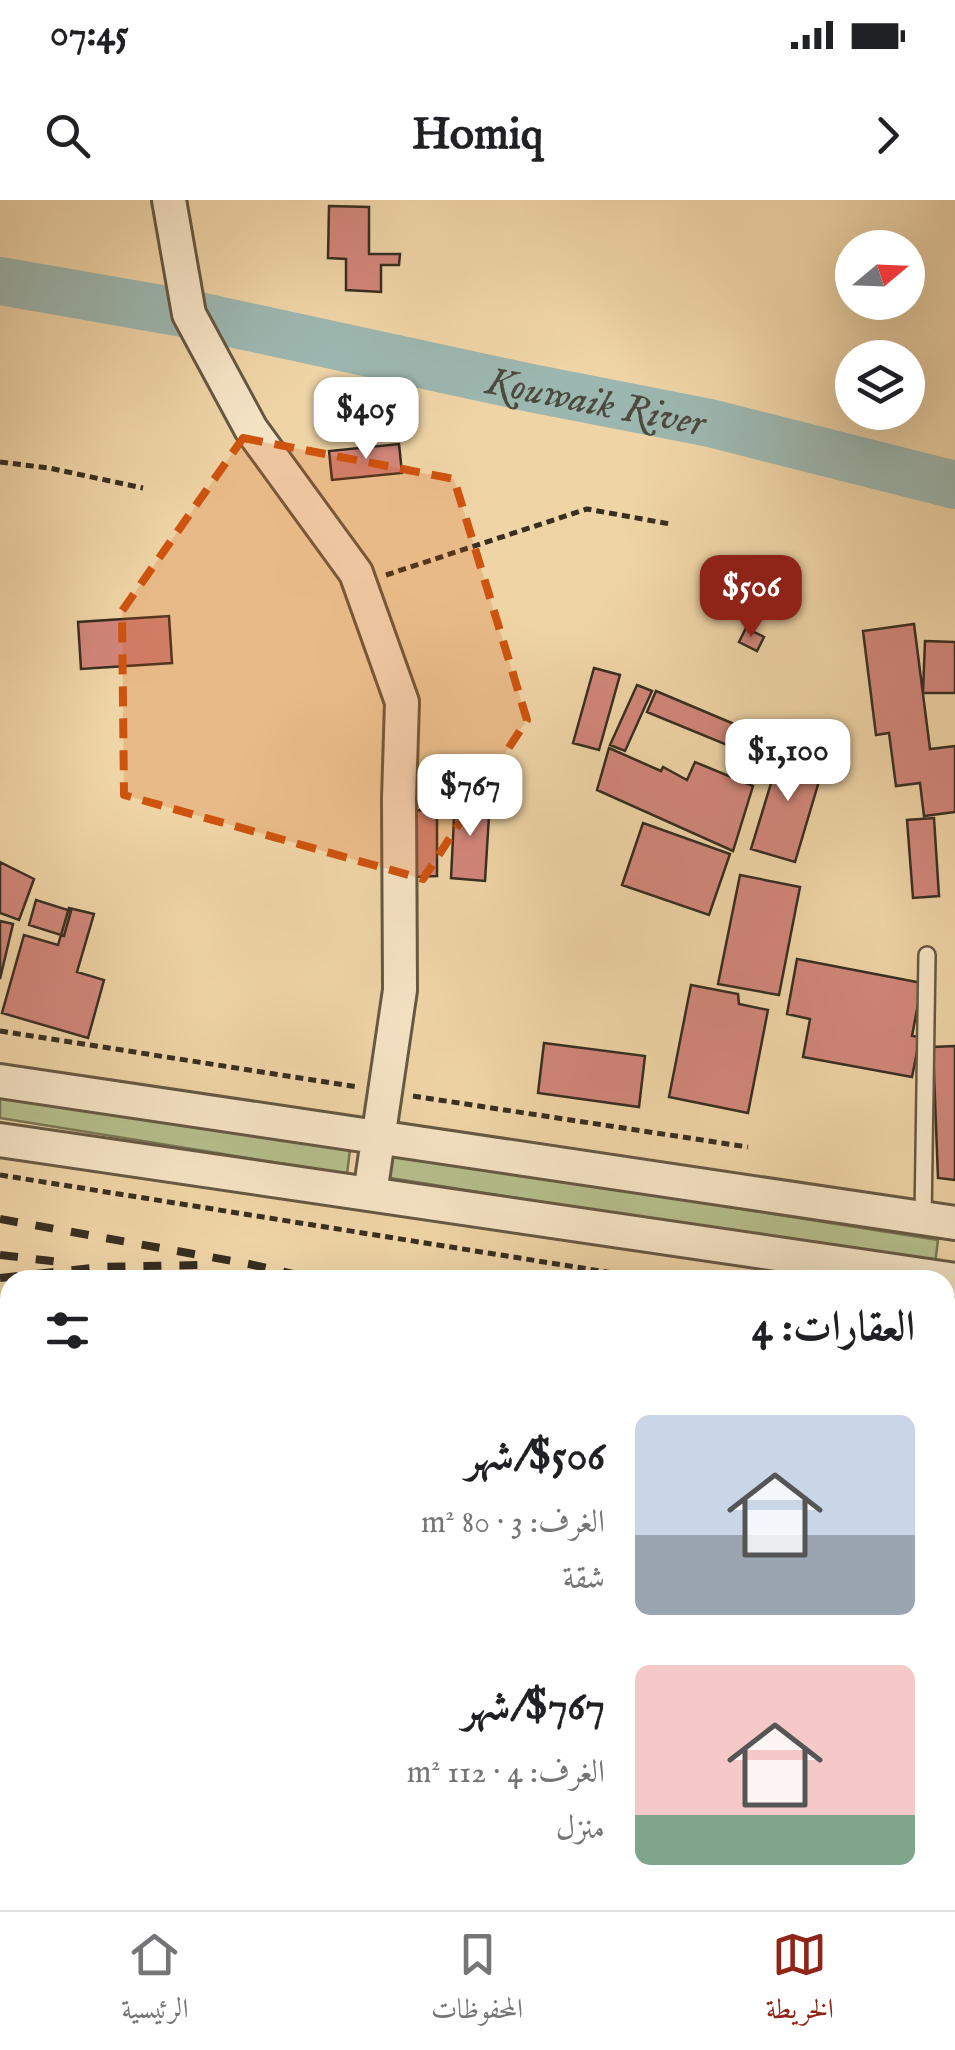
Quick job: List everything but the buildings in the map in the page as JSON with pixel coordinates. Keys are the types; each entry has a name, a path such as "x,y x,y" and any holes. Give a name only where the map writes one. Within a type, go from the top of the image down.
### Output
{"street":[{"path":"169,200 188,314 251,429 356,573 402,702 400,990 370,1194"},
{"path":"0,1081 939,1221"},
{"path":"0,1140 887,1270"}],"lane":[{"path":"926,955 939,1221"}],"path":[{"path":"0,462 144,488"},
{"path":"360,584 588,509 670,524"},
{"path":"0,1174 594,1270"}],"highlighted area":[{"path":"243,438 454,479 527,720 423,879 124,795 122,611"}],"green space":[{"path":"0,1093 350,1150 347,1174 0,1118"},
{"path":"388,1153 938,1240 935,1264 384,1177"}],"waterway":[{"name":"Kouwaik River","path":"0,281 189,314 710,423 955,485"}],"railway":[{"path":"0,1219 276,1270"},
{"path":"0,1255 60,1262"},
{"path":"73,1270 199,1265"}]}
